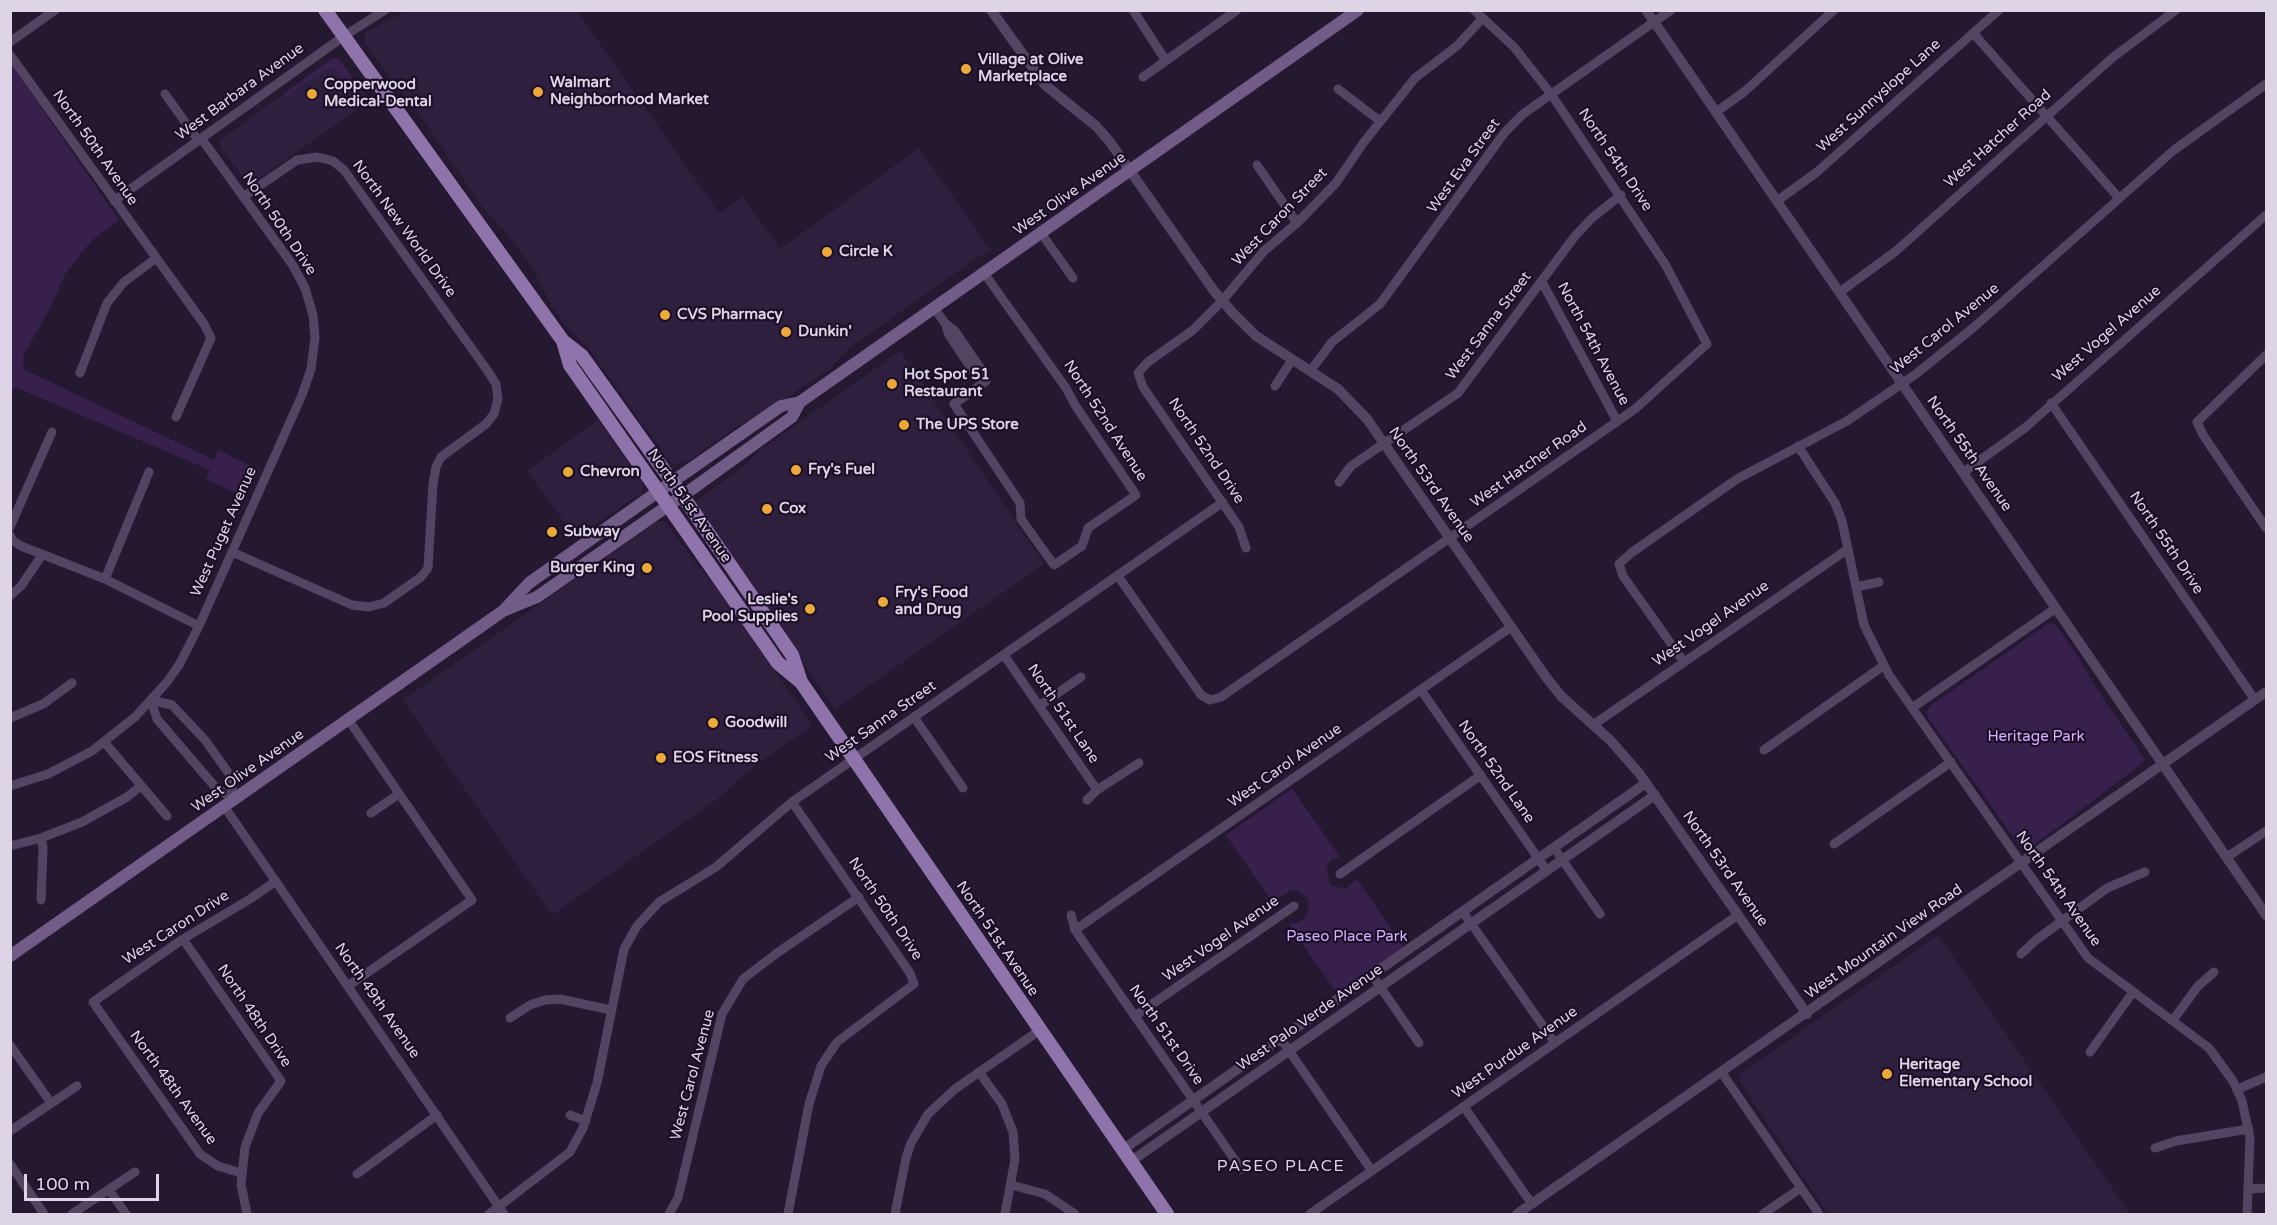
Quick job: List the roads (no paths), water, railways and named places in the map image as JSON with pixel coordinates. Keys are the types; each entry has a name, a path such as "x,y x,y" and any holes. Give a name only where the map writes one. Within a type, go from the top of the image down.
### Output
{"main road":[{"name":"North 51st Avenue","path":"326,10 562,341 570,364 778,663 801,682 1167,1215"},
{"name":"West Olive Avenue","path":"10,956 503,611 529,583 659,491 781,406 800,402 1356,11"},
{"name":"North 51st Avenue","path":"562,341 582,356 673,482 792,655 801,682"},
{"name":"West Olive Avenue","path":"503,611 537,597 682,496 792,417 800,402"}],"street":[{"path":"10,42 55,10"},
{"name":"West Barbara Avenue","path":"114,201 344,36 385,10"},
{"name":"North 53rd Avenue","path":"990,10 1045,85 1096,126 1130,170 1222,301 1256,336 1311,370 1346,397 1384,443 1561,696 1625,755 1808,1014"},
{"path":"1132,10 1166,60"},
{"path":"1143,77 1237,10"},
{"name":"North 54th Drive","path":"1474,10 1481,20 1514,47 1551,94 1621,195 1665,264 1707,344"},
{"name":"North 55th Avenue","path":"1646,10 2266,915"},
{"name":"West Eva Street","path":"1311,370 1332,342 1380,304 1505,132 1523,114 1671,10"},
{"path":"1716,112 1744,92 1834,10"},
{"name":"West Sunnyslope Lane","path":"1777,201 1817,172 1999,10"},
{"name":"West Hatcher Road","path":"1840,292 1896,251 2112,58 2176,10"},
{"name":"West Caron Street","path":"1138,373 1148,362 1193,330 1222,301 1264,251 1297,223 1336,183 1380,121 1415,78 1457,46 1481,20"},
{"path":"1973,33 2120,198"},
{"name":"North 50th Avenue","path":"10,55 204,324 211,338 176,417"},
{"name":"West Carol Avenue","path":"1684,662 1623,576 1619,564 1631,553 1737,479 1847,421 1902,384 1946,351 2193,135 2266,84"},
{"path":"1338,89 1380,121"},
{"name":"North 50th Drive","path":"165,94 292,264 305,288 313,315 315,338 311,369"},
{"name":"North New World Drive","path":"232,552 352,605 369,607 384,603 421,577 428,568 433,484 436,467 441,457 486,424 494,414 497,404 496,384 487,370 344,170 333,161 317,157 297,160 243,197"},
{"path":"1257,165 1297,223"},
{"name":"West Sanna Street","path":"1339,482 1351,466 1458,393 1592,218 1621,195"},
{"name":"West Vogel Avenue","path":"1964,472 2001,446 2266,215"},
{"path":"1041,233 1073,278"},
{"path":"80,373 107,303 124,282 155,259"},
{"name":"North 52nd Avenue","path":"934,308 962,341 981,369 986,381 954,404 1020,503 1021,519 1054,565 1082,546 1088,528 1136,495 1066,388 984,273"},
{"name":"North 54th Avenue","path":"1542,282 1617,421"},
{"name":"West Hatcher Road","path":"1118,576 1201,695 1210,700 1221,698 1617,421 1659,389 1707,344"},
{"path":"2266,355 2197,422 2203,435 2266,528"},
{"path":"1275,386 1292,360"},
{"name":"West Puget Avenue","path":"152,700 179,665 199,626 302,395 311,369"},
{"name":"North 52nd Drive","path":"1138,373 1143,387 1239,527 1246,548"},
{"name":"North 55th Drive","path":"2051,403 2255,700"},
{"path":"10,527 52,432"},
{"name":"North 54th Avenue","path":"1798,446 1835,503 1848,549 1864,625 1884,666 1912,708 2088,958 2209,1048 2238,1089 2249,1129 2247,1215"},
{"path":"105,579 149,472"},
{"name":"West Sanna Street","path":"611,1010 624,949 659,902 716,867 792,802 1223,502"},
{"path":"10,535 12,540 42,555 105,579 199,626"},
{"name":"West Vogel Avenue","path":"1593,725 1848,549"},
{"path":"10,596 21,586 42,555"},
{"path":"1856,587 1879,582"},
{"path":"1912,708 2056,608"},
{"name":"West Carol Avenue","path":"1075,930 1511,627"},
{"name":"North 51st Lane","path":"1004,655 1097,790"},
{"path":"1764,750 1884,666"},
{"path":"1039,706 1081,677"},
{"path":"10,718 43,704 72,683"},
{"name":"North 52nd Lane","path":"1421,690 1547,870"},
{"name":"West Mountain View Road","path":"1517,1215 2266,692"},
{"path":"10,786 48,774 105,743 152,700"},
{"name":"North 49th Avenue","path":"229,802 230,775 205,740 172,705 152,700 157,719 229,802 276,881 501,1211"},
{"path":"914,717 963,788"},
{"path":"348,719 472,900 348,986"},
{"path":"105,743 167,816"},
{"path":"1834,844 1951,762"},
{"path":"1087,800 1097,790 1139,763"},
{"path":"1340,874 1481,775"},
{"name":"West Palo Verde Avenue","path":"1126,1156 1193,1100 1646,783"},
{"path":"10,846 41,838 82,822 127,797 141,786"},
{"path":"371,813 399,794"},
{"name":"West Palo Verde Avenue","path":"1126,1156 1201,1112 1655,795"},
{"name":"North 50th Drive","path":"788,1215 808,1104 821,1066 837,1042 914,984 910,973 792,802"},
{"path":"2227,857 2266,831"},
{"path":"41,838 43,848 41,900"},
{"path":"1554,848 1600,914"},
{"path":"2021,954 2061,921 2107,888 2145,872"},
{"name":"West Caron Drive","path":"93,1002 183,939 276,881"},
{"name":"West Carol Avenue","path":"669,1215 678,1198 722,1014 743,980 777,953 859,897"},
{"name":"West Vogel Avenue","path":"1135,1016 1294,906"},
{"path":"1463,912 1555,1043"},
{"name":"North 51st Drive","path":"1071,915 1075,930 1241,1169"},
{"name":"West Purdue Avenue","path":"1310,1215 1738,915"},
{"name":"North 48th Drive","path":"183,939 280,1081 254,1121 245,1147 241,1173 247,1215"},
{"path":"2173,1020 2198,986 2214,972"},
{"path":"1372,975 1419,1043"},
{"path":"2090,1052 2133,992"},
{"path":"489,1215 501,1211 570,1152 585,1121 597,1083 611,1010 560,999 545,1000 530,1005 510,1018"},
{"name":"North 48th Avenue","path":"93,1002 200,1154 218,1166 241,1173"},
{"path":"895,1215 906,1158 920,1127 939,1101 1040,1030"},
{"path":"1281,1039 1372,1171"},
{"path":"12,1049 51,1103"},
{"path":"979,1072 1002,1104 1013,1132 1015,1159 1005,1215"},
{"path":"1722,1073 1819,1215"},
{"path":"2238,1089 2266,1077"},
{"path":"10,1131 76,1086"},
{"path":"1464,1107 1532,1204"},
{"path":"357,1174 437,1115"},
{"path":"570,1115 585,1121"},
{"path":"2155,1148 2176,1141 2249,1129"},
{"path":"10,1164 44,1215"},
{"path":"72,1215 135,1172"},
{"path":"1011,1185 1046,1194 1075,1215"},
{"path":"1764,1215 1801,1188"},
{"path":"2249,1188 2266,1188"},
{"path":"109,1190 126,1215"}],"place":[{"name":"Village at Olive Marketplace","path":"966,69"},
{"name":"Walmart Neighborhood Market","path":"538,92"},
{"name":"Copperwood Medical-Dental","path":"312,94"},
{"name":"Circle K","path":"827,252"},
{"name":"CVS Pharmacy","path":"665,315"},
{"name":"Dunkin'","path":"786,332"},
{"name":"Hot Spot 51 Restaurant","path":"892,384"},
{"name":"The UPS Store","path":"904,425"},
{"name":"Fry's Fuel","path":"796,470"},
{"name":"Chevron","path":"568,472"},
{"name":"Cox","path":"767,509"},
{"name":"Subway","path":"552,532"},
{"name":"Burger King","path":"647,568"},
{"name":"Fry's Food and Drug","path":"883,602"},
{"name":"Leslie's Pool Supplies","path":"810,609"},
{"name":"Goodwill","path":"713,723"},
{"name":"EOS Fitness","path":"661,758"},
{"name":"Heritage Elementary School","path":"1887,1074"}],"district":[{"name":"PASEO PLACE","path":"1281,1167"}],"park label":[{"name":"Heritage Park","path":"2036,737"},
{"name":"Paseo Place Park","path":"1347,937"}]}
